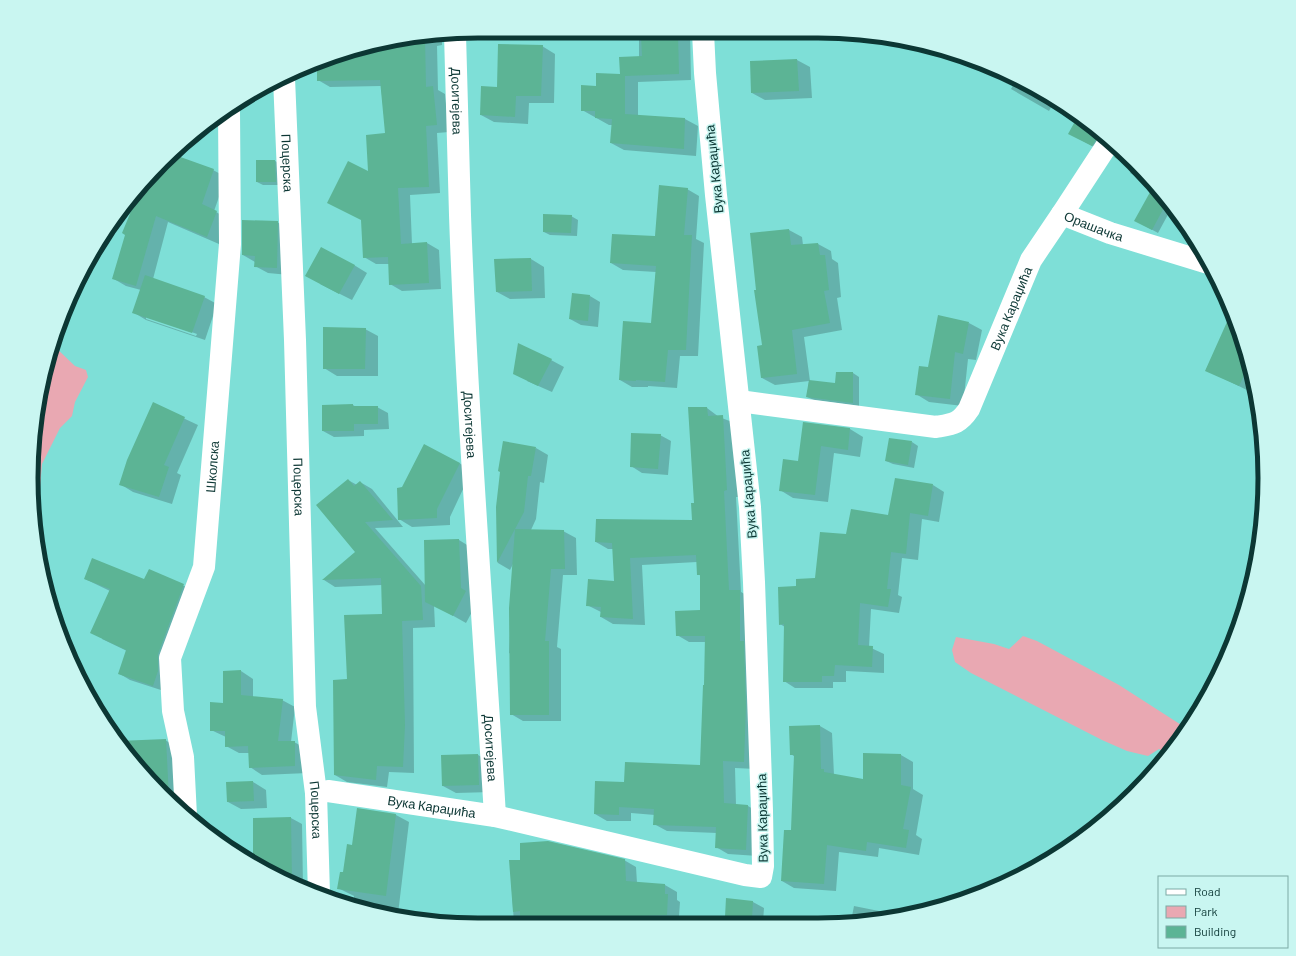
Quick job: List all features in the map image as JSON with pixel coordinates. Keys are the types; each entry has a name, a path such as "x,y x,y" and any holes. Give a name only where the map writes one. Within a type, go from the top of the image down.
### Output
{"street":[{"name":"Вука Караџића","path":"316,793 328,791 495,816 745,875 761,877 763,866 762,819 750,507 716,187 705,73 703,38"},
{"name":"Доситејева","path":"455,39 460,215 477,557 484,632 495,816"},
{"name":"Поцерска","path":"284,82 295,340 305,707 316,793 319,888"},
{"name":"Школска","path":"186,807 183,757 173,711 170,658 204,567 230,244 228,116"},
{"name":"Орашачка","path":"1107,146 1062,214 1110,233 1201,261"},
{"name":"Вука Караџића","path":"739,401 936,427 954,424 962,420 969,409 1031,260 1062,214"}],"green space":[{"path":"57,349 75,366 86,370 88,377 75,402 72,416 60,428 42,464 39,499 39,449 42,421 46,392"},
{"path":"1023,636 1037,641 1119,685 1182,725 1163,751 1159,749 1148,756 1127,751 1102,740 971,673 955,662 952,650 956,637 994,644 1009,649"}],"building":[{"path":"641,38 678,38 679,74 625,76 625,114 685,118 684,149 610,143 612,119 595,118 595,111 581,111 581,85 596,86 596,73 620,74 619,57 642,56"},
{"path":"425,42 426,87 433,86 437,125 426,126 429,187 398,188 401,244 427,242 429,283 389,285 388,257 363,258 361,220 327,203 348,161 368,171 366,135 385,133 380,80 317,81 317,68 337,61 392,46"},
{"path":"498,44 543,45 541,96 516,96 515,117 480,115 481,86 497,87"},
{"path":"797,59 799,91 751,93 750,61"},
{"path":"1075,121 1097,138 1092,146 1068,134"},
{"path":"1116,154 1120,158 1119,160 1114,157"},
{"path":"178,156 214,169 202,204 217,211 207,237 156,216 136,286 112,279 125,235 122,233 134,204 147,188"},
{"path":"256,160 275,160 276,182 256,182"},
{"path":"659,185 688,188 684,235 692,235 686,350 668,350 665,382 619,380 623,321 651,323 656,266 610,263 612,234 655,236"},
{"path":"1151,190 1164,207 1152,230 1134,221"},
{"path":"543,214 572,215 571,233 543,232"},
{"path":"242,220 278,221 277,268 254,267 255,256 242,255"},
{"path":"789,229 791,245 818,243 820,255 825,255 829,290 824,291 830,323 792,330 797,374 761,378 757,346 762,345 754,290 756,290 750,233"},
{"path":"321,247 355,265 339,294 305,276"},
{"path":"531,258 532,291 496,292 494,259"},
{"path":"145,275 205,296 192,333 132,313"},
{"path":"572,293 590,295 588,321 569,319"},
{"path":"938,315 969,322 963,354 955,352 950,399 915,395 919,366 928,367"},
{"path":"1228,319 1245,373 1239,386 1205,371"},
{"path":"323,327 366,328 365,369 323,369"},
{"path":"518,343 552,359 538,386 513,374"},
{"path":"836,372 853,372 853,403 806,397 809,380 835,383"},
{"path":"153,402 185,417 164,465 169,467 159,497 119,485 127,460"},
{"path":"353,404 353,406 378,406 378,424 354,424 354,431 322,431 322,405"},
{"path":"688,407 707,407 708,416 723,415 727,490 724,491 729,590 740,590 740,641 744,641 746,707 744,762 723,761 724,803 748,805 746,850 715,848 716,827 653,825 654,809 619,807 619,815 594,814 595,781 624,782 625,762 700,765 705,636 676,636 675,611 700,610 700,575 697,575 696,555 630,558 633,619 600,617 601,607 586,606 588,579 614,581 612,543 595,542 596,519 692,520 691,503 694,503"},
{"path":"803,422 850,428 848,450 821,446 815,495 779,491 783,459 798,461"},
{"path":"631,433 661,434 658,469 630,467"},
{"path":"889,438 912,441 908,465 885,461"},
{"path":"503,441 536,447 531,476 528,476 524,512 497,563 496,507 500,472 498,471"},
{"path":"424,444 460,463 437,509 437,518 398,520 397,488 402,487"},
{"path":"895,478 933,484 928,516 910,513 906,554 891,552 887,589 891,589 888,607 860,603 858,645 873,646 872,667 835,665 834,676 822,676 822,682 783,682 784,624 779,625 778,587 796,586 796,579 815,578 820,532 846,534 851,509 888,515"},
{"path":"348,479 354,486 360,481 393,520 365,522 421,586 423,620 402,621 405,725 403,767 377,766 376,780 334,775 333,680 347,679 344,615 382,614 381,578 322,580 355,552 316,505"},
{"path":"515,529 564,530 565,569 551,569 545,641 549,641 549,715 510,715 509,608"},
{"path":"459,539 461,588 466,591 453,616 425,602 424,540"},
{"path":"92,558 144,579 149,569 184,584 158,654 158,671 153,686 118,674 126,650 90,633 110,589 84,579"},
{"path":"241,670 241,695 283,699 278,741 295,741 295,766 249,768 248,746 225,747 225,731 210,731 210,702 223,703 223,671"},
{"path":"820,725 821,769 824,769 824,772 863,779 863,753 901,754 901,785 911,787 903,829 909,830 906,848 867,842 866,851 827,845 824,884 781,881 784,830 791,830 794,755 790,755 789,726"},
{"path":"166,739 169,791 147,768 125,741"},
{"path":"478,754 479,785 442,786 441,755"},
{"path":"253,781 254,801 227,802 226,782"},
{"path":"357,808 396,814 386,896 337,889 340,872 343,872 347,844 352,845"},
{"path":"291,817 292,877 253,856 253,818"},
{"path":"548,841 625,859 626,881 665,884 665,894 668,894 667,915 589,918 520,918 520,911 513,912 509,860 520,860 520,843"},
{"path":"726,898 753,901 752,918 725,917"}]}
